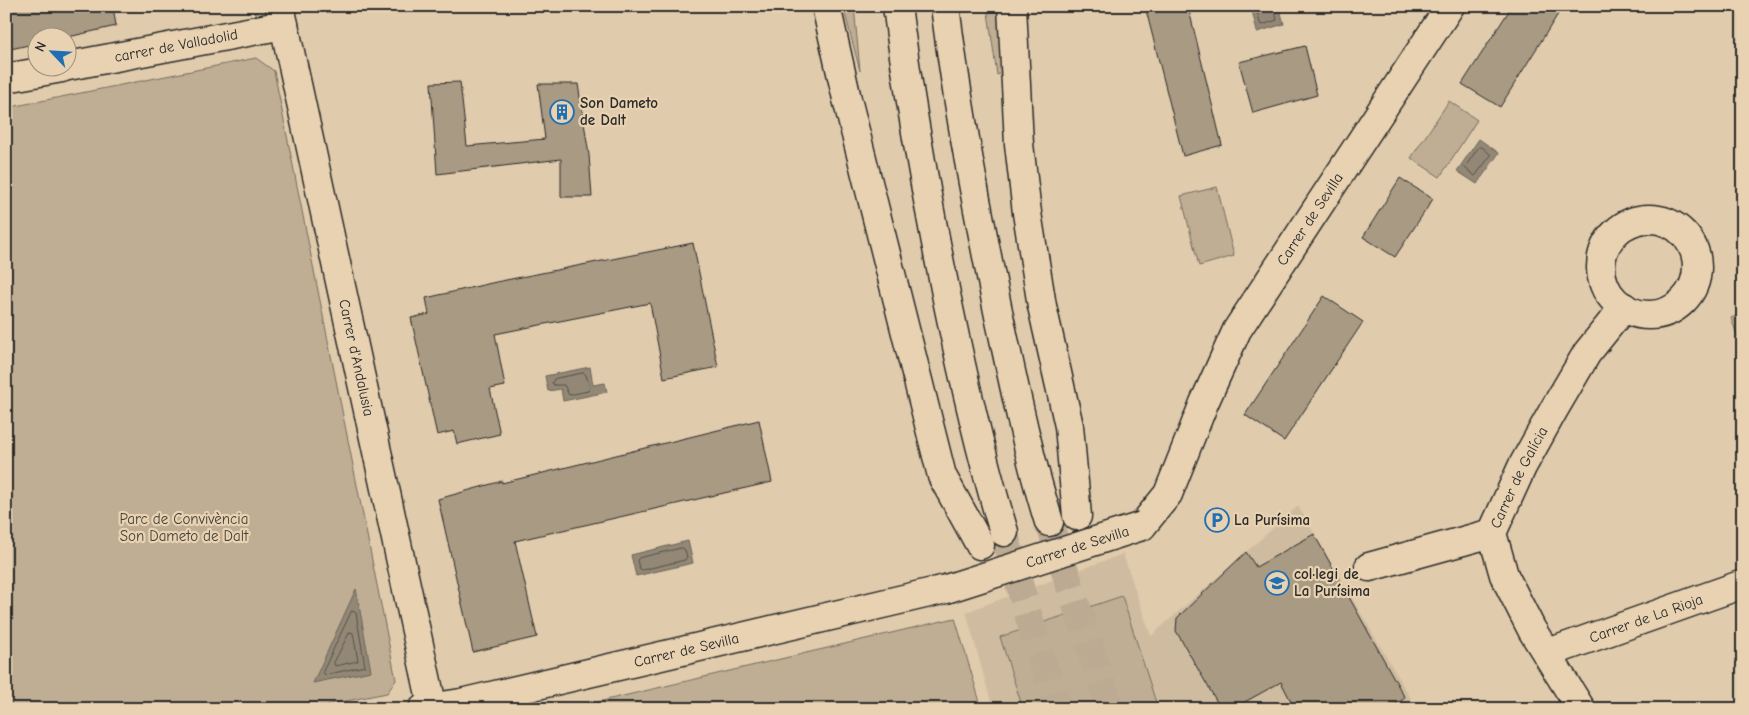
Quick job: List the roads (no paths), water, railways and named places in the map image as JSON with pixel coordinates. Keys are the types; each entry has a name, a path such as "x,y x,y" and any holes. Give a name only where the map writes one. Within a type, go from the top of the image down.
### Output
{"main road":[{"path":"826,6 849,108 942,476 980,545"},
{"path":"897,6 916,133 937,250 988,482 1004,532"},
{"path":"945,6 964,132 985,248 1013,382 1042,498 1050,522"},
{"path":"1012,6 1019,144 1027,213 1042,306 1070,426 1077,516"},
{"name":"Carrer de Sevilla","path":"430,708 461,704 946,589 1142,526 1168,494 1204,402 1237,330 1450,6"},
{"name":"carrer de Valladolid","path":"78,64 282,16"},
{"name":"Carrer d'Andalusia","path":"282,16 430,708"},
{"path":"6,78 28,74"},
{"name":"Carrer de Galícia","path":"1581,709 1532,630 1504,575 1492,533 1522,467 1553,411 1587,353 1624,307"},
{"path":"1370,567 1492,533"},
{"name":"Carrer de La Rioja","path":"1548,654 1743,584"}],"water":[{"path":"1251,6 1279,6 1284,24 1257,32"},
{"path":"1479,139 1499,153 1477,184 1457,171"},
{"path":"590,367 593,385 605,383 607,392 563,401 561,389 548,391 545,376"},
{"path":"688,541 693,563 636,576 631,555"},
{"path":"356,589 371,671 313,683"}],"tunnel":[{"path":"1049,522 1110,709"},
{"path":"1004,532 1041,658 1059,709"}],"place":[{"name":"Son Dameto de Dalt","path":"562,112"},
{"name":"La Purísima","path":"1217,520"},
{"name":"col·legi de La Purísima","path":"1277,583"}],"park label":[{"name":"Parc de Convivència Son Dameto de Dalt","path":"184,528"}]}
